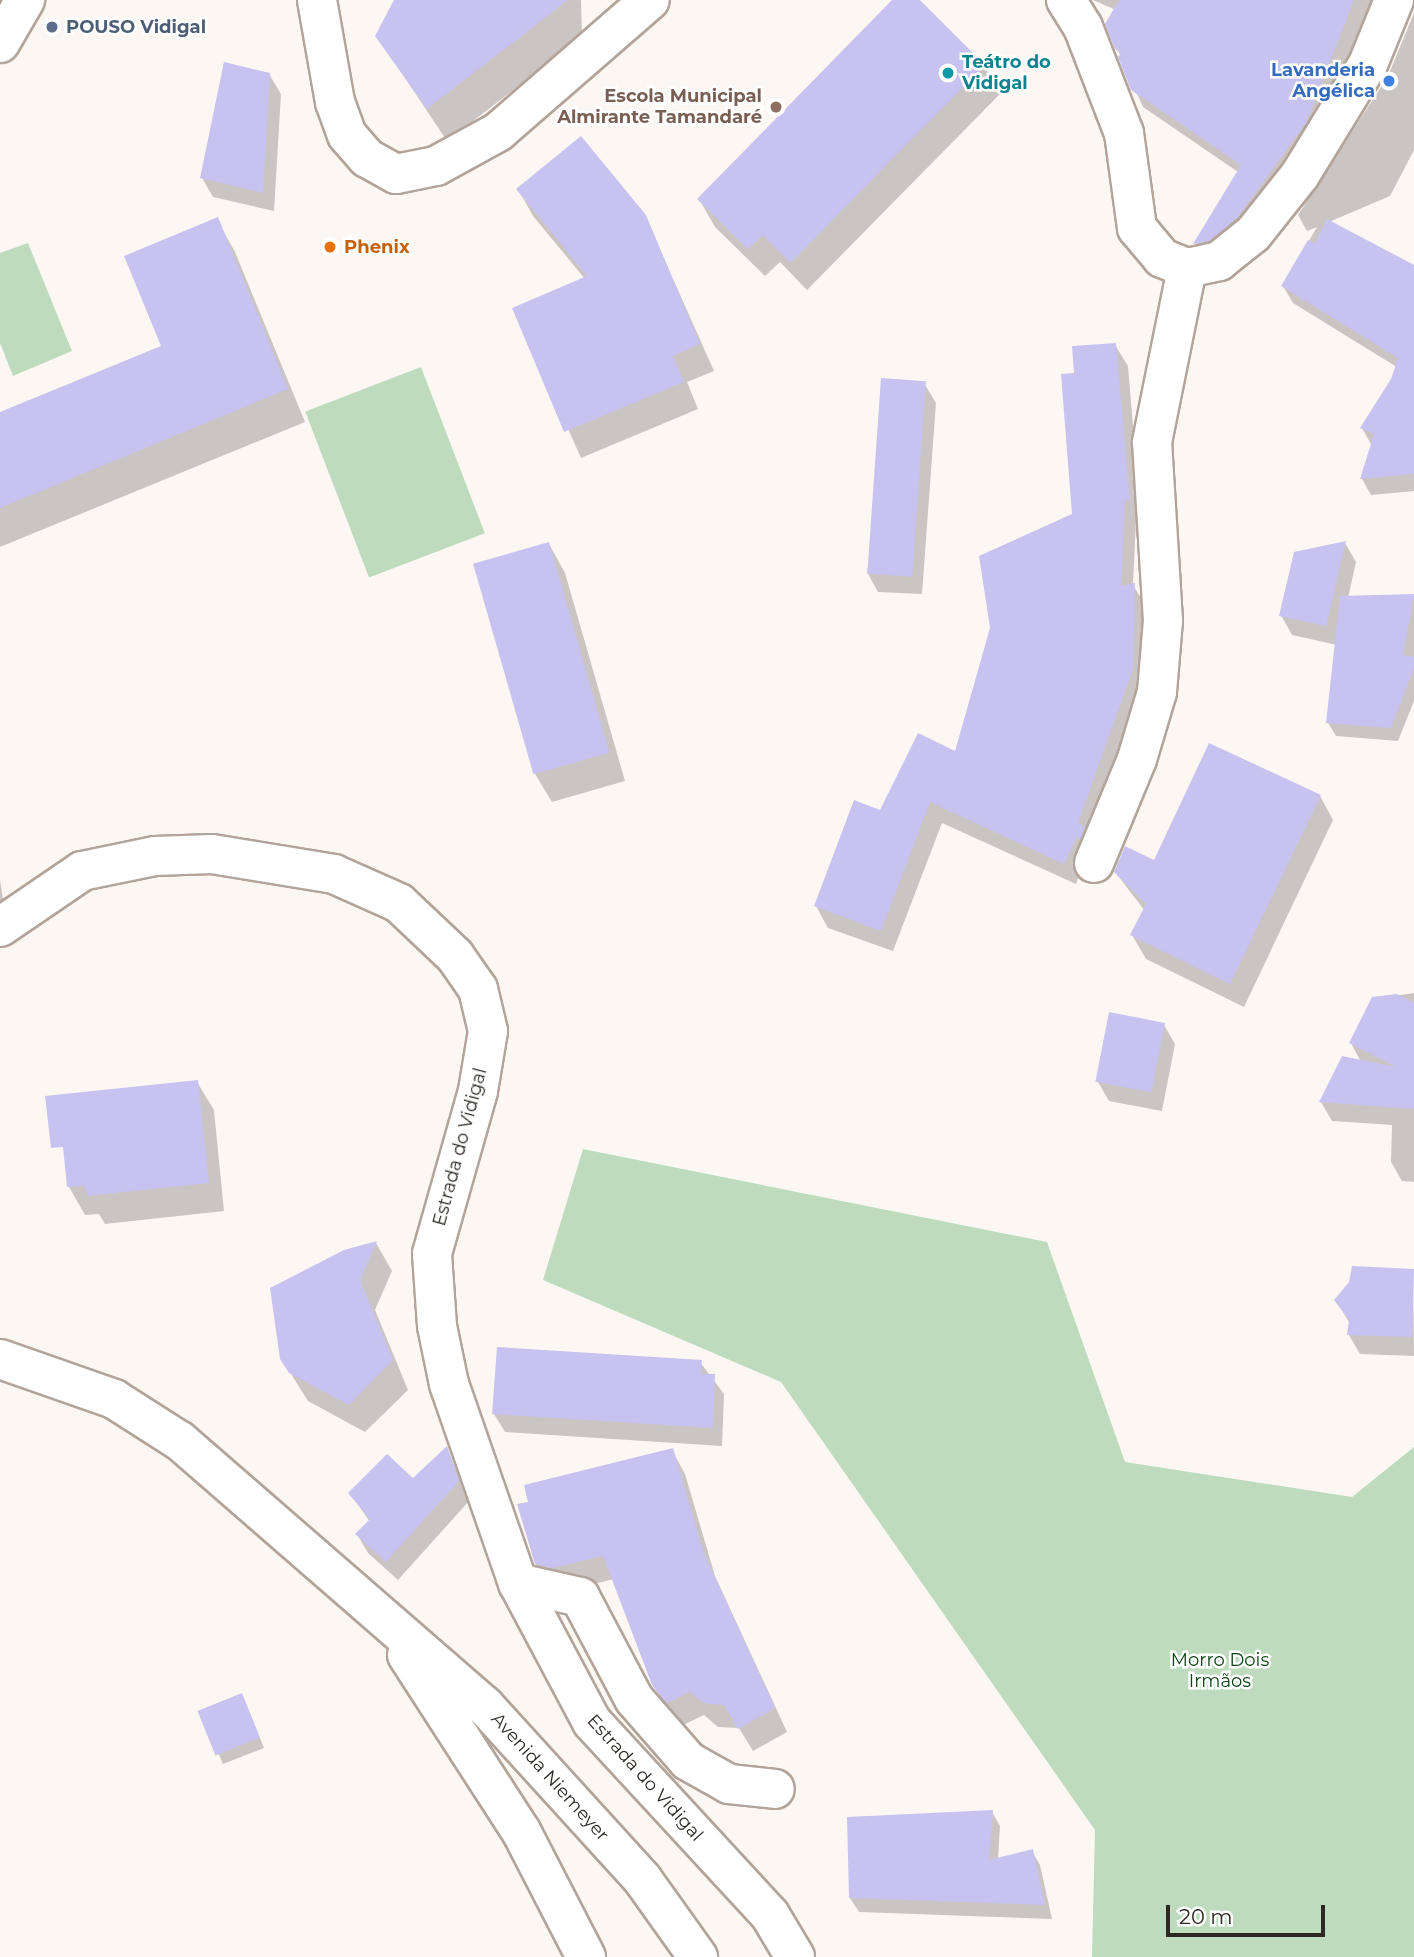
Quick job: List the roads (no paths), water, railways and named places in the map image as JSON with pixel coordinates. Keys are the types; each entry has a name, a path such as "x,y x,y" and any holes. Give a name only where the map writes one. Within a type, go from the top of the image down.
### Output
{"street":[{"path":"0,43 25,0"},
{"path":"317,0 335,102 347,135 367,158 396,174 436,166 498,132 650,0"},
{"path":"1066,0 1083,27 1124,133 1138,228 1162,258 1187,268 1219,261 1253,234 1292,184 1368,64 1394,0"},
{"path":"1094,863 1137,759 1157,692 1163,621 1152,442 1187,268"},
{"name":"Estrada do Vidigal","path":"0,927 82,871 155,856 212,854 334,874 399,903 455,956 478,989 488,1031 478,1091 432,1255 437,1326 449,1384 518,1583 592,1722 770,1915 795,1957"},
{"name":"Avenida Niemeyer","path":"0,1359 114,1399 180,1441 484,1705 643,1880 698,1957"},
{"path":"518,1583 580,1597 634,1699 688,1761 729,1784 775,1789"},
{"name":"Avenida Niemeyer","path":"381,1615 521,1832 586,1957"},
{"path":"662,1957 669,1917"}],"place":[{"name":"POUSO Vidigal","path":"52,27"},
{"name":"Teátro do Vidigal","path":"948,73"},
{"name":"Lavanderia Angélica","path":"1389,81"},
{"name":"Escola Municipal Almirante Tamandaré","path":"776,107"},
{"name":"Phenix","path":"330,247"}],"park label":[{"name":"Morro Dois Irmãos","path":"1220,1671"}]}
